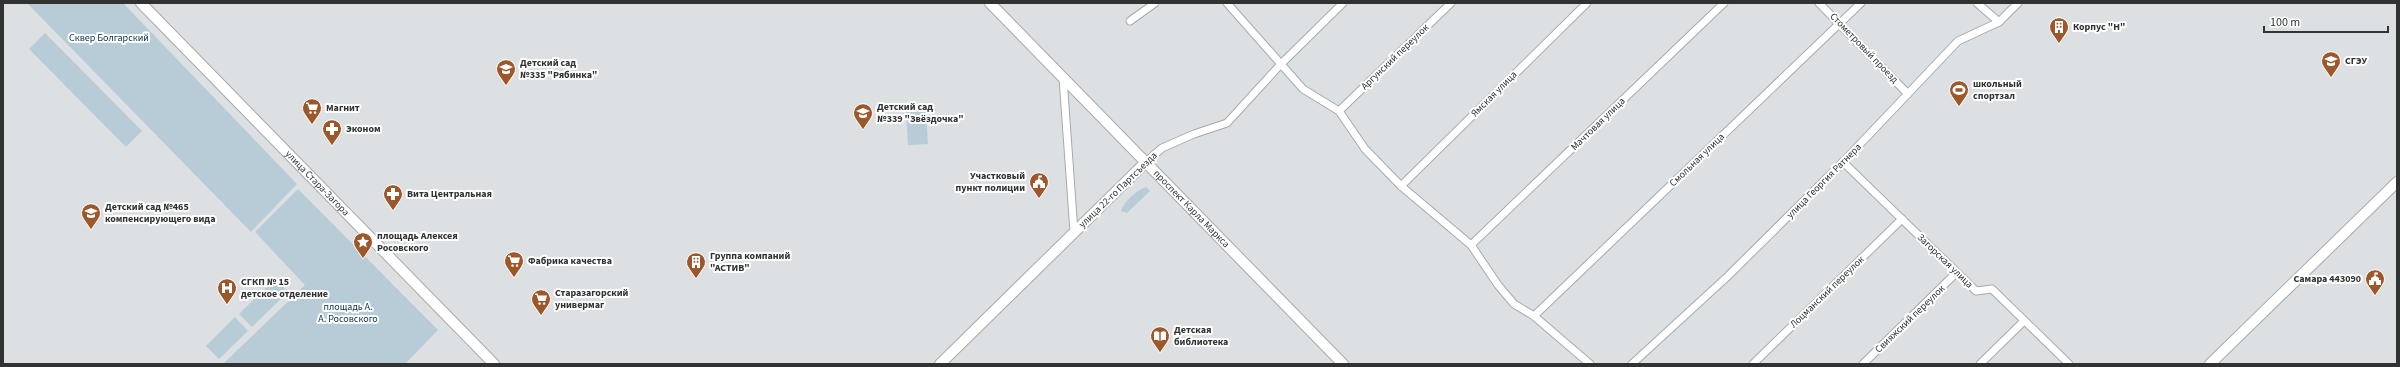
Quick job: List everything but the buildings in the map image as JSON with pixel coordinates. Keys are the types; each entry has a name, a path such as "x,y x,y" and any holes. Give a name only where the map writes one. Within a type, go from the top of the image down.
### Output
{"street":[{"name":"улица Стара-Загора","path":"141,3 494,364"},
{"name":"проспект Карла Маркса","path":"990,3 1343,364"},
{"path":"1130,21 1155,3"},
{"path":"1227,3 1280,65 1303,89 1339,111 1365,149 1401,186 1471,245 1498,285 1514,304 1534,316 1590,364"},
{"name":"улица 22-го Партсъезда","path":"940,364 1146,162 1162,148 1194,134 1227,124 1280,65 1343,3"},
{"name":"Аргунский переулок","path":"1339,111 1451,3"},
{"name":"Ямская улица","path":"1401,186 1587,3"},
{"name":"Мачтовая улица","path":"1471,245 1724,3"},
{"name":"Стометровый проезд","path":"1819,3 1908,94"},
{"name":"Смольная улица","path":"1534,316 1861,3"},
{"path":"1977,3 1999,22"},
{"name":"улица Георгия Ратнера","path":"1632,364 1728,276 1843,162 1958,41 1999,22 2018,3"},
{"path":"1063,78 1074,232"},
{"name":"Загорская улица","path":"1843,162 1976,291 1992,289 2069,364"},
{"path":"2210,364 2397,182"},
{"name":"Лоцманский переулок","path":"1753,364 1902,219"},
{"name":"Свияжский переулок","path":"1863,364 1956,273"},
{"path":"1980,364 2024,321"}],"green space":[{"name":"Сквер Болгарский","path":"27,3 123,3 297,184 251,232"},
{"path":"45,33 142,131 126,147 29,49"},
{"path":"926,111 928,144 908,145 906,112"},
{"path":"1146,187 1150,191 1127,213 1121,211 1124,204 1131,197"},
{"name":"площадь А. А. Росовского","path":"298,189 438,330 405,364 223,364 305,285 255,232"},
{"path":"275,279 288,292 252,327 239,314"},
{"path":"235,317 248,331 219,359 206,346"}],"place":[{"name":"Корпус \"Н\"","path":"2059,44"},
{"name":"СГЭУ","path":"2331,78"},
{"name":"Детский сад №335 \"Рябинка\"","path":"506,86"},
{"name":"школьный спортзал","path":"1959,107"},
{"name":"Магнит","path":"312,125"},
{"name":"Детский сад №339 \"Звёздочка\"","path":"863,130"},
{"name":"Эконом","path":"332,146"},
{"name":"Участковый пункт полиции","path":"1039,199"},
{"name":"Вита Центральная","path":"393,211"},
{"name":"Детский сад №465 компенсирующего вида","path":"91,230"},
{"name":"площадь Алексея Росовского","path":"363,259"},
{"name":"Фабрика качества","path":"514,278"},
{"name":"Группа компаний \"АСТИВ\"","path":"696,279"},
{"name":"Самара 443090","path":"2375,296"},
{"name":"СГКП № 15 детское отделение","path":"227,305"},
{"name":"Старазагорский универмаг","path":"541,316"},
{"name":"Детская библиотека","path":"1160,353"}]}
